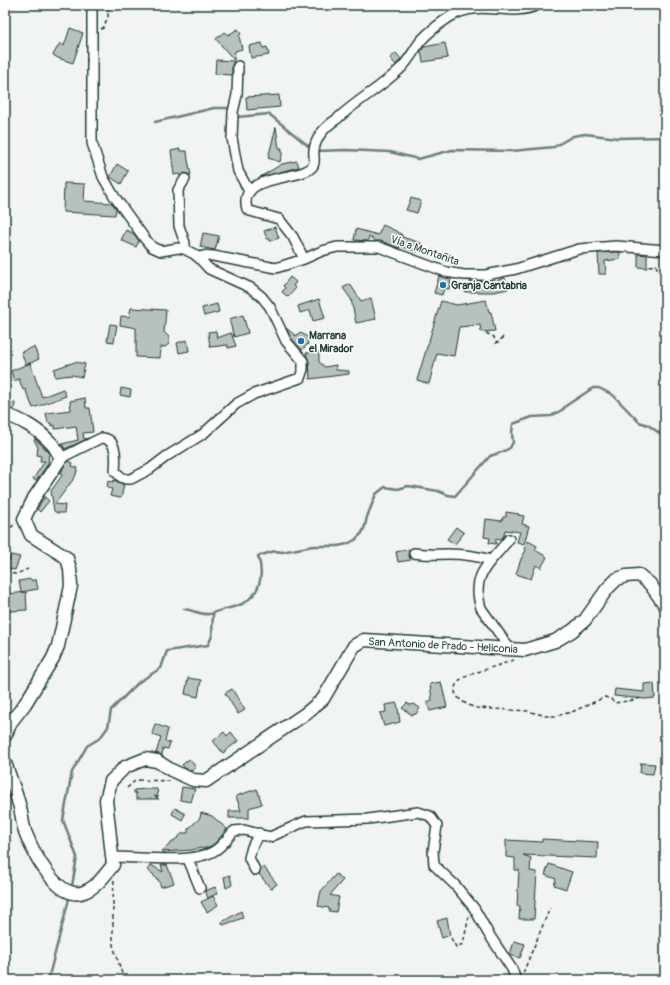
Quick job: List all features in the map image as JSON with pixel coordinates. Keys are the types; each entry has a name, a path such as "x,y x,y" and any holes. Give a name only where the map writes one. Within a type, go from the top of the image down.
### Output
{"street":[{"path":"5,736 11,722 25,704 53,658 58,646 66,612 71,586 70,569 67,558 31,535 24,519 34,498 61,458 101,438 106,439 115,448 115,471 126,480 131,479 150,469 167,456 203,434 236,404 254,394 300,378 303,369 303,361 286,340 270,307 262,297 251,288 209,269 194,254 184,249 178,248 161,251 152,246 145,239 114,196 103,177 92,143 92,5"},
{"path":"304,259 293,237 279,219 250,212 247,209 246,196 249,191 252,188 271,180 307,171 315,159 314,151 327,124 336,119 399,70 420,42 446,18 473,8 513,11 528,9 538,5"},
{"path":"238,66 237,95 233,112 232,138 238,171 249,191"},
{"path":"184,249 185,243 179,222 178,190 185,179"},
{"name":"Vía a Montañita","path":"199,258 206,255 276,268 337,246 379,247 446,272 464,275 486,275 516,269 579,249 616,246 665,250"},
{"path":"5,415 15,417 45,436 52,443 61,458"},
{"path":"509,539 481,573 479,600 481,608 510,649"},
{"path":"414,553 425,555 465,555 491,560"},
{"name":"San Antonio de Prado - Heliconia","path":"113,861 106,800 111,781 125,767 145,759 157,761 193,780 206,781 305,714 323,699 354,646 364,640 525,650 555,641 572,631 585,620 606,589 617,579 626,576 639,575 650,584 665,605"},
{"path":"5,763 20,805 25,832 44,869 59,885 72,892 83,892 100,881 113,861 188,859 216,850 234,831 244,830 270,837 306,821 368,819 418,812 430,816 437,826 433,851 434,865 455,885 474,908 488,933 512,969 516,980"},
{"path":"255,870 249,858 252,847 259,833"},
{"path":"188,859 200,888"}],"path":[{"path":"93,38 96,32 104,28 108,17 108,5"},
{"path":"420,248 428,250 426,254"},
{"path":"649,266 656,265 656,268 654,269"},
{"path":"486,333 494,337 496,343 503,338"},
{"path":"5,532 24,519"},
{"path":"5,573 16,574 28,569"},
{"path":"525,650 523,656 516,660 464,678 458,682 455,694 471,707 528,711 546,716 564,715 605,697 614,702 641,698"},
{"path":"126,788 136,780 173,781 185,776"},
{"path":"113,861 115,878 113,900 113,945 124,980"},
{"path":"451,938 456,947 463,944 470,913 474,908"},
{"path":"523,973 550,908"}],"building":[{"path":"70,28 83,33 73,63 53,55 60,43 64,46"},
{"path":"238,29 241,34 239,36 242,49 235,51 234,60 216,39 224,32 228,35"},
{"path":"262,43 263,48 267,47 269,55 251,58 249,46"},
{"path":"445,43 448,58 423,62 421,51 424,47"},
{"path":"396,53 401,59 396,65 390,58"},
{"path":"216,60 234,61 232,65 232,75 215,74"},
{"path":"279,95 280,107 247,110 246,97"},
{"path":"276,127 279,148 282,148 281,151 283,151 280,162 268,158"},
{"path":"180,149 180,151 187,151 191,175 185,173 180,176 179,174 174,175 171,151"},
{"path":"297,161 299,167 260,177 282,164"},
{"path":"117,164 128,171 121,184 110,177"},
{"path":"64,183 85,184 84,201 112,203 116,208 115,215 63,212"},
{"path":"411,198 421,201 417,213 406,210"},
{"path":"383,225 398,232 402,235 402,237 421,243 418,252 400,246 399,248 381,241 376,241 369,237 368,241 354,240 356,229 378,235"},
{"path":"275,227 279,238 270,241 269,238 267,239 264,231"},
{"path":"126,230 134,234 139,241 136,247 121,240"},
{"path":"203,233 219,236 215,250 200,247"},
{"path":"620,252 620,259 605,261 606,274 599,274 598,253"},
{"path":"638,254 647,255 647,268 638,267"},
{"name":"Granja Cantabria","path":"439,276 451,279 449,289 444,288 442,295 434,293"},
{"path":"290,277 296,282 293,286 296,288 288,297 282,292 285,288 283,286"},
{"path":"505,278 508,289 494,292 465,292 465,290 470,289 470,281 483,281 483,285"},
{"path":"350,284 361,301 371,298 376,319 356,323 351,299 343,288"},
{"path":"319,299 325,318 313,321 310,310 300,313 298,306"},
{"path":"486,300 489,312 491,312 495,331 481,332 480,325 459,327 454,356 437,353 429,384 417,380 441,301 457,305"},
{"path":"217,304 219,312 204,316 202,308"},
{"path":"131,308 166,310 164,332 169,337 169,344 165,347 161,347 160,358 136,357 136,328 120,325 121,316 129,317"},
{"path":"243,315 248,333 234,337 229,319"},
{"path":"110,324 117,325 114,342 107,341"},
{"name":"Marrana el Mirador","path":"286,328 296,336 300,332 310,339 307,343 308,344 302,350 291,338"},
{"path":"216,331 217,338 231,333 236,346 228,348 228,345 210,347 208,332"},
{"path":"187,340 189,351 179,353 177,343"},
{"path":"34,347 39,359 26,365 21,352"},
{"path":"319,352 319,362 325,367 336,365 336,370 349,371 349,374 310,379 309,362 306,353"},
{"path":"75,362 85,364 82,377 72,375 55,377 54,369"},
{"path":"30,363 42,397 63,389 66,396 33,408 25,389 23,390 19,379 14,381 11,371"},
{"path":"121,388 131,390 130,397 120,395"},
{"path":"85,398 86,408 90,408 93,432 83,433 84,439 89,438 65,449 62,444 78,440 76,426 55,429 55,425 51,426 51,423 48,423 46,413 71,410 70,401"},
{"path":"5,401 15,403 14,410 5,408"},
{"path":"35,439 49,452 48,464 36,481 33,479 45,461 40,461 41,456 37,455 38,447 34,440"},
{"path":"68,461 73,463 72,466 78,468 75,477 55,504 65,505 64,513 57,513 54,511 51,491 63,474 61,474 63,468"},
{"path":"114,480 124,485 121,498 110,496 112,489 107,488 108,481 113,482"},
{"path":"45,497 49,501 40,512 37,509"},
{"path":"506,512 524,516 522,524 529,526 524,544 517,542 520,532 505,530 501,540 496,539 496,544 489,543 490,538 484,537 486,519 502,521 503,517 506,517"},
{"path":"456,527 464,533 455,544 447,539"},
{"path":"528,541 537,546 535,550 547,557 541,568 536,565 531,579 516,574"},
{"path":"409,549 408,555 411,560 398,562 396,552"},
{"path":"11,555 20,557 15,570 5,568 5,560 9,561"},
{"path":"31,579 32,581 36,579 38,589 21,592 19,581"},
{"path":"26,592 27,610 10,611 9,594"},
{"path":"188,678 201,680 198,697 185,694"},
{"path":"441,682 447,707 430,711 427,702 432,700 430,684"},
{"path":"654,683 655,698 645,699 614,696 615,689 644,692 644,684"},
{"path":"232,689 245,710 238,714 225,693"},
{"path":"397,703 400,722 384,726 380,713 386,712 385,705"},
{"path":"407,703 410,705 414,704 420,708 416,714 412,715 402,708"},
{"path":"155,724 168,729 165,741 170,743 168,749 163,748 162,755 156,753 161,737 152,734"},
{"path":"224,732 227,736 231,732 238,741 223,753 213,741"},
{"path":"189,759 196,767 191,771 182,765"},
{"path":"641,763 655,764 653,774 640,773"},
{"path":"182,787 195,789 191,802 180,800"},
{"path":"157,789 158,797 154,796 159,799 136,799 136,793 134,793 134,790"},
{"path":"257,789 262,804 249,808 249,818 229,818 229,811 241,811 236,796"},
{"path":"175,808 185,814 182,820 172,814"},
{"path":"201,813 212,816 227,829 217,841 211,846 203,849 161,852 183,833 188,833 188,829 200,818"},
{"path":"542,839 598,842 597,858 523,855 531,858 530,871 537,872 534,919 519,919 520,906 517,906 519,870 515,870 515,858 506,857 506,840 542,842"},
{"path":"549,864 572,872 566,889 554,885 556,879 545,875"},
{"path":"151,865 163,872 161,865 167,865 174,883 161,887 158,879 156,879 153,874 147,870"},
{"path":"264,867 277,884 271,889 259,874 261,869"},
{"path":"336,874 343,880 330,895 339,897 336,912 329,911 329,908 318,906 321,891"},
{"path":"230,875 232,885 226,888 224,877"},
{"path":"215,887 218,893 208,898 205,891"},
{"path":"213,896 218,905 207,912 201,902"},
{"path":"241,911 243,918 223,925 222,922"},
{"path":"447,918 450,935 442,938 437,921"},
{"path":"514,941 525,944 520,958 510,955"}],"waterway":[{"path":"155,122 214,108 227,108"},
{"path":"237,117 269,114 312,149"},
{"path":"317,151 345,150 390,152 418,159 452,150 512,151 554,147 573,136 585,134 618,138 665,137"},
{"path":"72,886 77,857 63,820 72,772 87,746 100,738 108,727 111,710 139,682 161,668 167,651 208,645 212,636 213,613 242,604 253,595 257,589 261,576 258,556 275,551 282,552 313,546 338,546 355,540 362,533 376,494 385,487 398,489 408,486 438,491 455,496 490,456 510,448 513,442 513,424 532,417 551,416 593,388 599,388 613,395 639,422 648,425 665,437"},
{"path":"184,609 203,614 213,613"},
{"path":"48,980 70,895"}],"place":[{"name":"Granja Cantabria","path":"443,285"},
{"name":"Marrana el Mirador","path":"301,341"}]}
